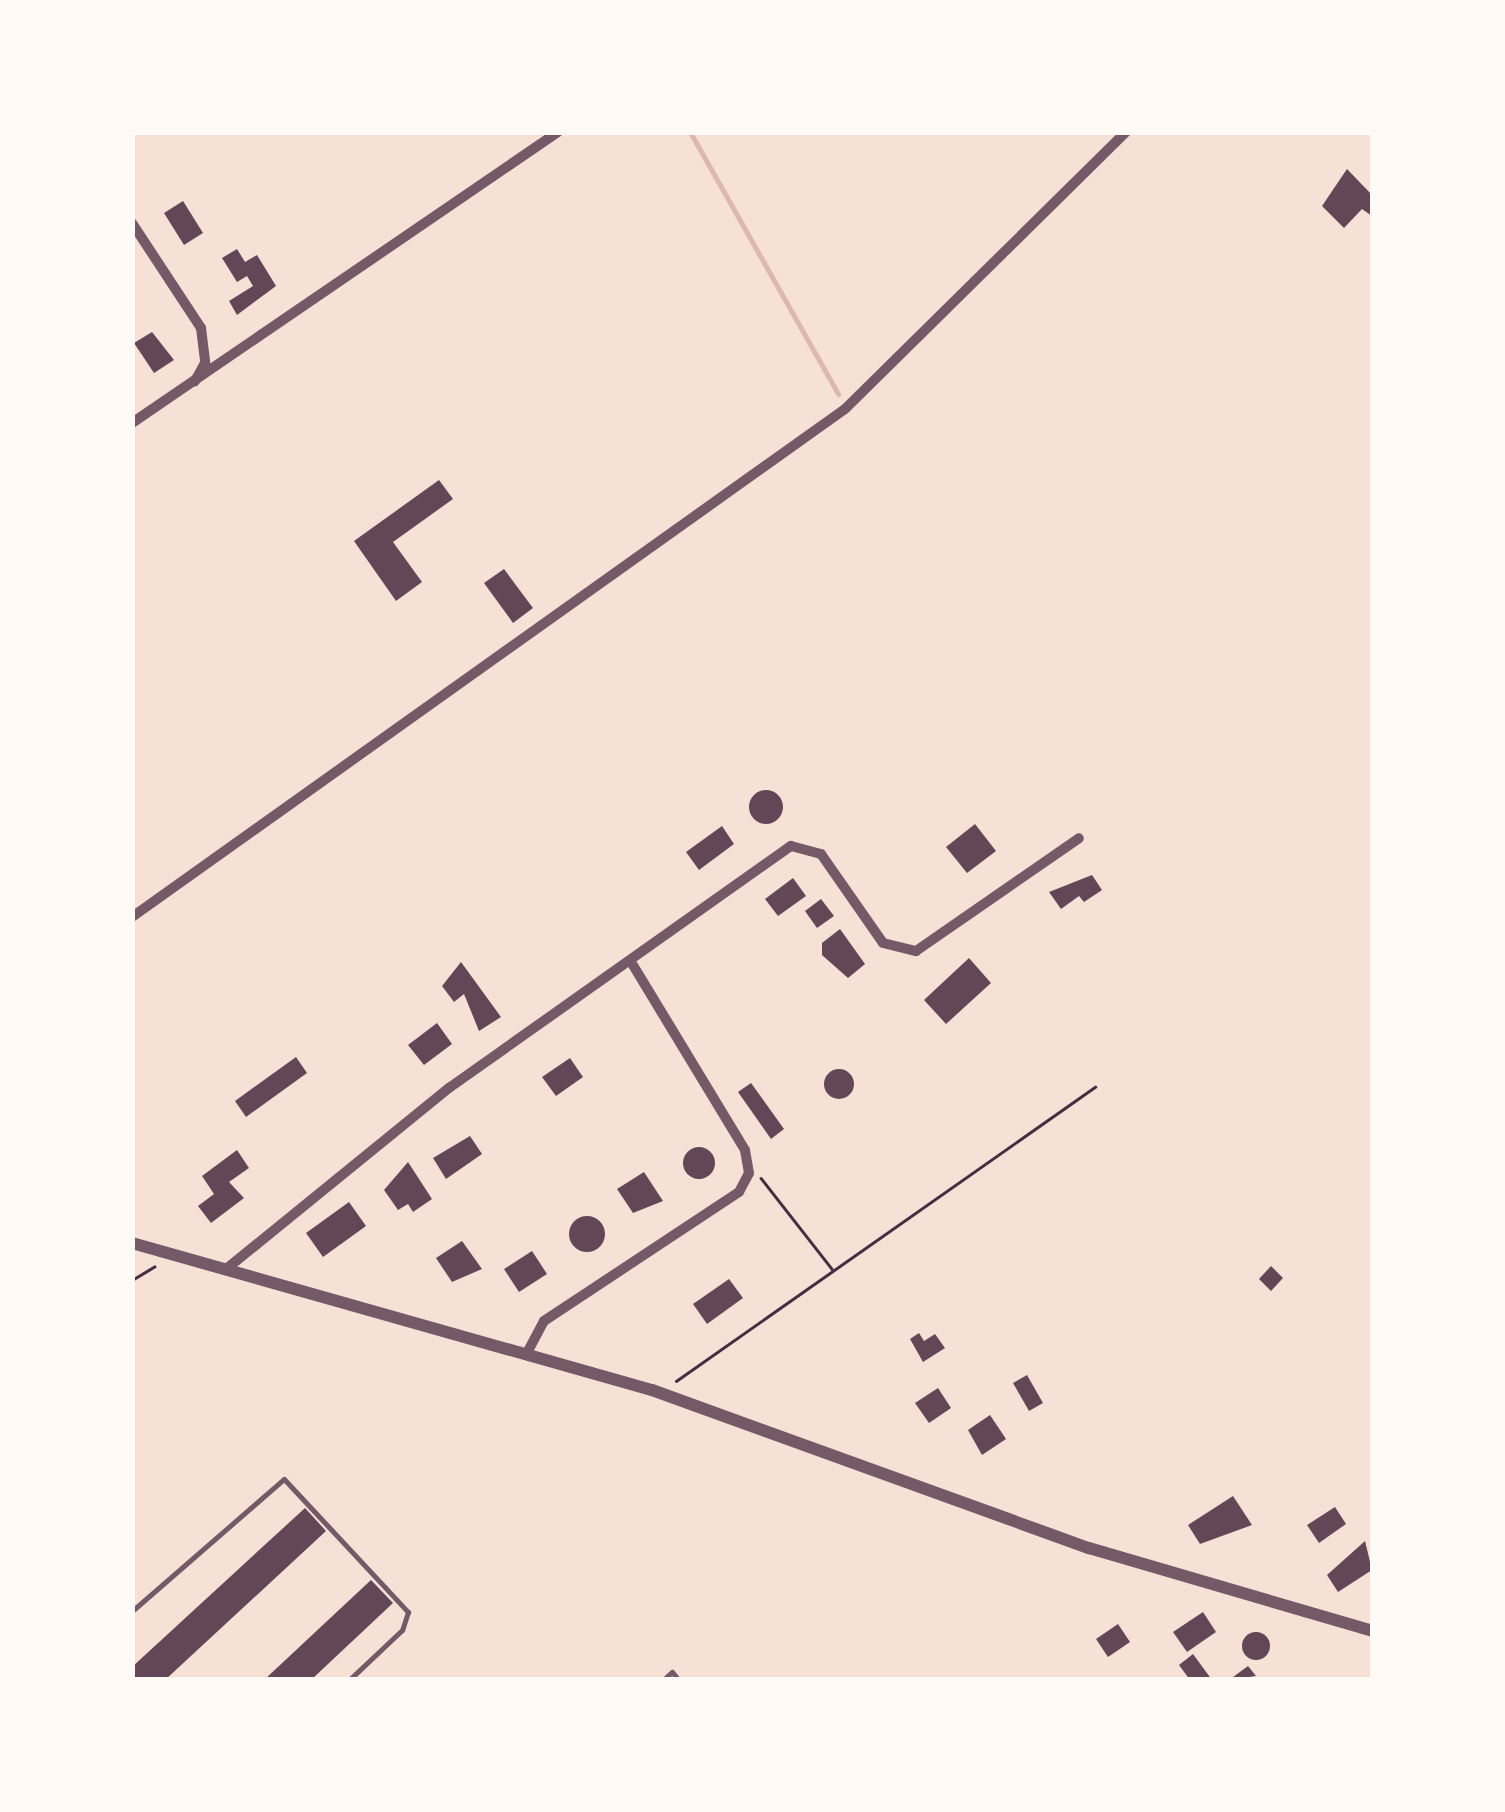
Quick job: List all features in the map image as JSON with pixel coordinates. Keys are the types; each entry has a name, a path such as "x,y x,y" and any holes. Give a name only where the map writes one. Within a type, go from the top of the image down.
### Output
{"street":[{"path":"132,422 558,132"},
{"path":"132,917 844,408 1126,132"},
{"path":"132,222 201,328 205,362 194,382"},
{"path":"225,1270 449,1088 633,965 791,846 821,854 883,943 916,951 1079,838"},
{"path":"528,1352 544,1320 739,1192 749,1173 745,1150 633,965"},
{"path":"132,1243 666,1394 1089,1548 1372,1630"}],"lane":[{"path":"132,1611 284,1479 408,1612 402,1630 349,1680"},
{"path":"663,1680 679,1680"}],"path":[{"path":"666,1394 833,1270 1095,1086"},
{"path":"749,1173 770,1182 833,1270"},
{"path":"132,1280 172,1255"}],"building":[{"path":"1347,169 1372,195 1372,216 1362,209 1344,228 1322,206"},
{"path":"183,201 203,233 184,245 164,213"},
{"path":"237,249 245,262 257,255 276,286 237,315 229,301 253,286 247,276 237,282 222,258"},
{"path":"152,332 174,360 154,373 134,343"},
{"path":"439,480 453,499 393,542 422,582 396,601 354,541"},
{"path":"504,569 533,608 513,623 484,583"},
{"path":"766,790 778,795 783,807 778,819 766,824 754,819 749,807 754,795"},
{"path":"975,824 996,851 967,873 946,847"},
{"path":"722,826 734,844 699,870 686,852"},
{"path":"1092,875 1102,890 1084,902 1079,896 1061,909 1049,892"},
{"path":"793,878 806,896 778,916 765,899"},
{"path":"821,899 834,916 817,928 805,911"},
{"path":"840,929 865,964 848,978 822,955 822,943"},
{"path":"969,958 991,983 946,1024 924,1000"},
{"path":"461,962 501,1017 479,1031 464,994 454,1002 442,986"},
{"path":"437,1023 452,1044 424,1065 408,1045"},
{"path":"296,1057 307,1073 246,1117 235,1101"},
{"path":"570,1058 583,1077 556,1096 542,1077"},
{"path":"839,1069 850,1073 854,1084 850,1095 839,1099 828,1095 824,1084 828,1073"},
{"path":"751,1083 784,1129 771,1139 738,1092"},
{"path":"470,1136 482,1154 446,1179 433,1158"},
{"path":"699,1147 710,1152 715,1163 710,1174 699,1179 688,1174 683,1163 688,1152"},
{"path":"237,1150 249,1168 229,1182 244,1198 211,1223 198,1206 214,1194 202,1176"},
{"path":"408,1162 432,1199 413,1212 408,1204 398,1210 384,1190"},
{"path":"644,1172 663,1201 633,1213 617,1189"},
{"path":"349,1202 366,1226 323,1257 306,1233"},
{"path":"587,1216 600,1221 605,1234 600,1247 587,1252 574,1247 569,1234 574,1221"},
{"path":"462,1241 482,1269 452,1282 436,1258"},
{"path":"532,1251 547,1274 519,1292 504,1269"},
{"path":"1271,1266 1283,1278 1271,1291 1259,1279"},
{"path":"729,1279 743,1298 707,1324 693,1304"},
{"path":"919,1333 924,1341 935,1334 945,1348 923,1362 910,1339"},
{"path":"1027,1375 1043,1403 1029,1411 1013,1383"},
{"path":"938,1388 951,1408 929,1423 915,1403"},
{"path":"990,1415 1006,1439 982,1455 968,1430"},
{"path":"1233,1496 1252,1525 1200,1544 1188,1525"},
{"path":"1335,1507 1346,1524 1319,1543 1307,1525"},
{"path":"305,1508 326,1531 165,1680 132,1680 132,1667"},
{"path":"1365,1541 1372,1570 1338,1592 1327,1575"},
{"path":"371,1580 393,1603 311,1680 264,1680"},
{"path":"1203,1612 1216,1632 1187,1652 1173,1632"},
{"path":"1118,1624 1130,1642 1108,1657 1096,1639"},
{"path":"1256,1632 1266,1636 1270,1646 1266,1656 1256,1660 1246,1656 1242,1646 1246,1636"},
{"path":"1193,1654 1212,1680 1190,1680 1179,1665"},
{"path":"1248,1666 1256,1676 1229,1680"}],"waterway":[{"path":"690,132 838,394"}]}
